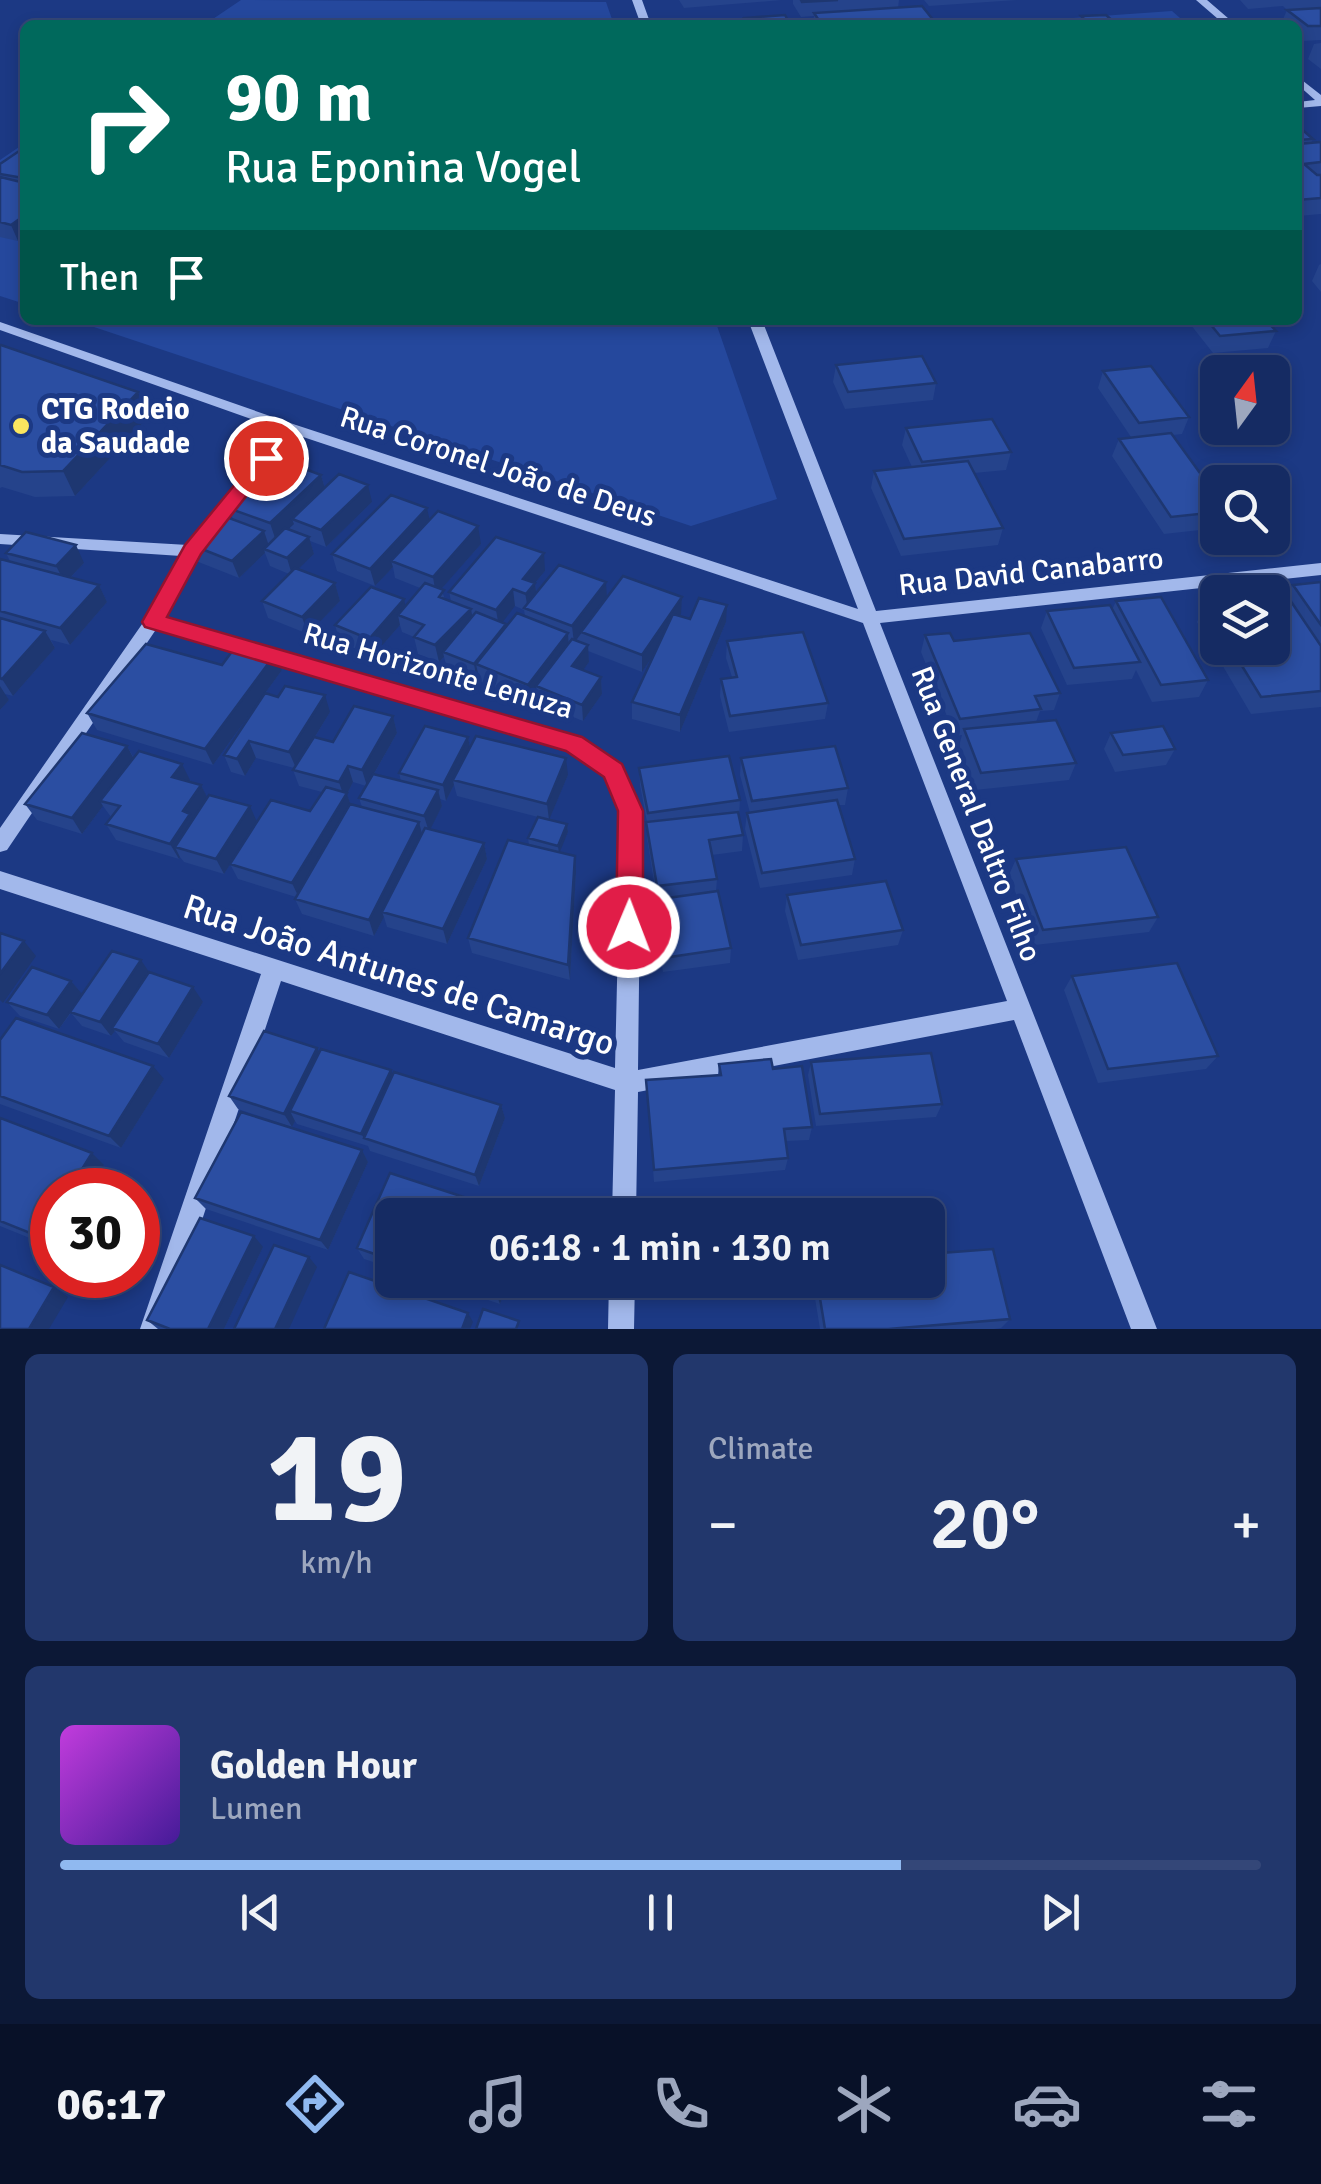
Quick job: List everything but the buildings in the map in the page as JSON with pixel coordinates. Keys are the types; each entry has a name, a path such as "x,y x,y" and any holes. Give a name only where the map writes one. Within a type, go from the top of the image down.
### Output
{"street":[{"path":"1201,0 1225,20"},
{"path":"1302,84 1321,101"},
{"name":"Rua General Daltro Filho","path":"757,325 1144,1329"},
{"name":"Rua Coronel João de Deus","path":"0,326 291,428 867,618"},
{"path":"0,844 153,622 192,550 291,428"},
{"path":"0,539 192,550"},
{"name":"Rua David Canabarro","path":"867,618 1321,568"},
{"name":"Rua Horizonte Lenuza","path":"153,622 574,744 613,771 631,811 625,1198"},
{"name":"Rua João Antunes de Camargo","path":"0,880 628,1083 1019,1009"},
{"path":"152,1329 274,969"},
{"path":"621,1329 622,1298"}],"shaded area":[{"path":"241,0 606,2 612,20 211,20"},
{"path":"1172,11 1182,20 1045,20"},
{"path":"20,146 20,302 0,296 0,160"},
{"path":"88,325 717,325 777,499 691,526"}],"place":[{"name":"CTG Rodeio da Saudade","path":"21,426"}],"route":[{"path":"266,458 192,550 153,622 574,744 613,771 631,811 629,927"}]}
